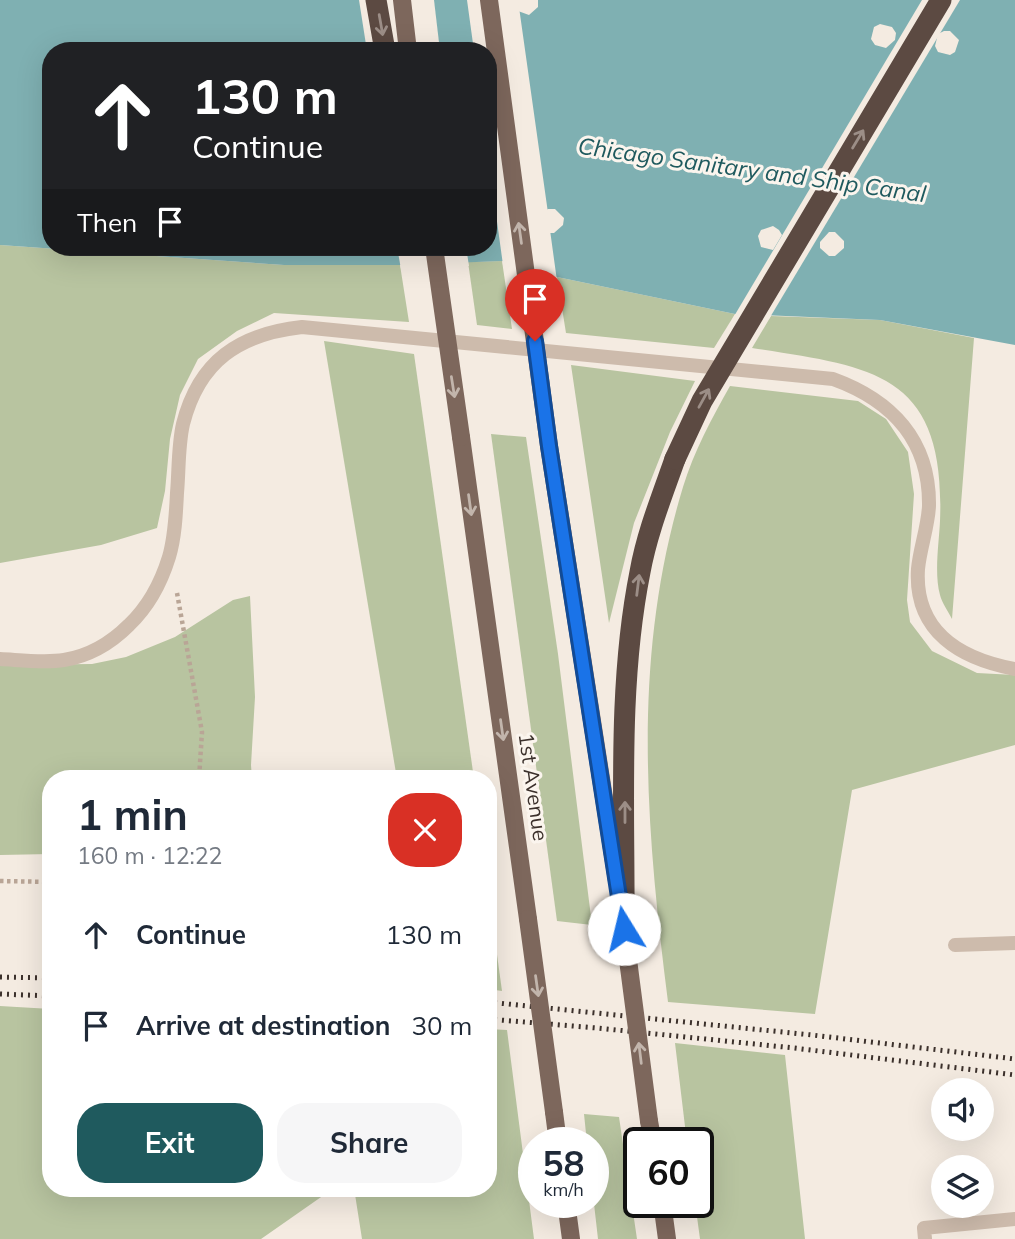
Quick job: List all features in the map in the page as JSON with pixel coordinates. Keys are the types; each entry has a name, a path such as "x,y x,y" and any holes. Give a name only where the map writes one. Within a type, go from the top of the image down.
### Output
{"highway":[{"path":"376,0 383,42"},
{"path":"624,929 625,687 640,571 657,511 675,459 702,401 941,0"},
{"path":"429,256 444,325"}],"main road":[{"path":"402,0 407,42"},
{"path":"489,0 495,42"},
{"path":"497,59 549,446 624,929 650,1127"},
{"name":"1st Avenue","path":"435,256 556,1127"},
{"path":"568,1218 571,1239"},
{"path":"664,1218 667,1239"}],"lane":[{"path":"0,659 64,660 94,651 120,634 142,613 156,590 170,555 183,426 192,398 207,371 225,353 246,340 275,330 302,327 833,379 860,389 894,414 912,437 923,462 929,489 929,509 921,546 918,590 925,613 951,645 969,657 990,665 1015,669"},
{"path":"955,945 1015,943"},
{"path":"925,1239 924,1228 1015,1219"}],"path":[{"path":"170,555 202,732 200,770"},
{"path":"0,881 42,881"}],"green space":[{"path":"0,245 42,248 42,256 156,256 284,265 400,265 409,322 274,313 237,331 198,359 180,395 170,439 165,491 157,528 101,545 0,563"},
{"path":"502,261 512,329 477,325 468,262"},
{"path":"557,277 735,314 714,348 566,333"},
{"path":"771,316 880,320 974,338 952,619 941,598 937,577 939,472 930,434 915,406 894,386 866,372 833,362 752,348"},
{"path":"324,341 414,354 473,770 396,770"},
{"path":"571,365 695,381 670,432 634,523 609,623"},
{"path":"730,386 858,401 886,419 908,452 914,494 907,600 910,622 932,651 977,673 1015,675 1015,745 852,790 815,1014 668,1002 649,808 650,679 656,615 667,551 687,474"},
{"path":"491,434 526,437 558,654 592,925 557,921"},
{"path":"250,596 255,697 251,770 42,770 42,854 0,855 0,665 92,664 126,657 175,637 233,600"},
{"path":"497,955 502,991 497,990"},
{"path":"0,1006 42,1008 42,1197 321,1197 261,1239 0,1239"},
{"path":"497,1029 507,1030 520,1127 518,1218 531,1218 534,1239 362,1239 355,1197 497,1197"},
{"path":"675,1043 785,1055 805,1239 700,1239 697,1218 714,1218 714,1127 685,1127"},
{"path":"584,1114 619,1117 623,1144 623,1218 634,1218 637,1239 598,1239 596,1218 609,1218 609,1127 585,1127"}],"water":[{"name":"Chicago Sanitary and Ship Canal","path":"0,0 514,0 518,11 529,15 538,7 538,0 1015,0 1015,345 880,320 735,314 557,277 502,261 400,265 284,265 156,256 497,256 497,42 42,42 42,248 0,245","holes":["880,24 892,27 896,33 895,40 886,48 875,45 871,39 874,27","950,31 959,40 955,52 950,55 938,52 935,46 938,34","548,209 555,209 564,218 563,225 554,233 548,233 539,219","773,226 779,230 782,235 773,250 761,247 758,236 761,230","829,232 835,232 844,241 844,248 835,256 829,256 820,248 820,242"]}],"pier":[{"path":"359,0 434,0 439,42 366,42"},
{"path":"467,0 518,0 548,213 543,224 550,230 557,281 503,265 497,221 497,42 473,42"},
{"path":"922,0 960,0 769,319 733,318"},
{"path":"399,256 467,256 469,266 401,269"}],"railway":[{"path":"0,977 42,978"},
{"path":"0,994 42,996"},
{"path":"497,1003 1015,1059"},
{"path":"497,1020 794,1048 1015,1075"}],"route":[{"path":"535,341 624,929"}]}
